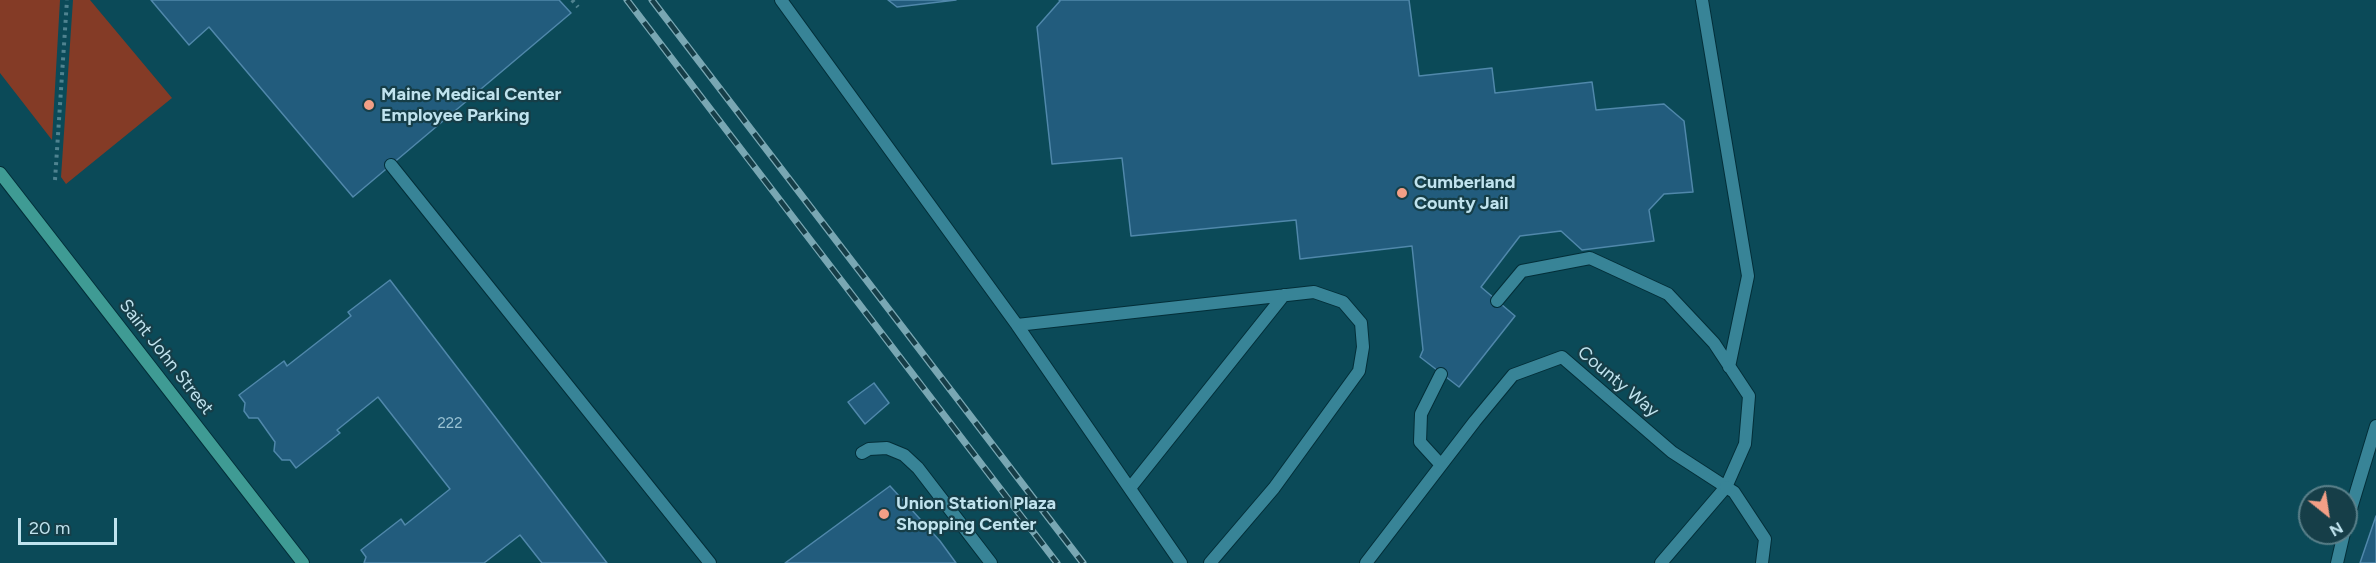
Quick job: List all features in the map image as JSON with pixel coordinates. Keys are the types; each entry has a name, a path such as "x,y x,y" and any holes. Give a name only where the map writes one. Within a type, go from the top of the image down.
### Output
{"main road":[{"name":"Saint John Street","path":"0,173 303,563"}],"street":[{"path":"782,0 1017,325 1181,563"},
{"path":"1702,0 1748,276 1729,367"},
{"path":"391,165 710,563"},
{"path":"1497,301 1522,272 1590,258 1668,294 1714,343 1749,396 1745,444 1726,487 1661,563"},
{"path":"1017,325 1314,292 1343,302 1360,323 1363,347 1359,371 1274,488 1210,563"},
{"path":"1130,488 1284,295"},
{"name":"County Way","path":"1366,563 1513,375 1562,357 1672,452 1734,492 1765,539 1761,563"},
{"path":"1441,374 1421,414 1420,442 1441,465"},
{"path":"2358,485 2376,426"},
{"path":"862,453 869,449 887,448 904,455 918,468 991,563"},
{"path":"2337,563 2341,545"}],"path":[{"path":"55,180 67,0"},
{"path":"572,0 578,7"}],"shaded area":[{"path":"0,0 60,0 52,140 0,73"},
{"path":"73,0 90,0 172,98 66,184 61,177"}],"building":[{"name":"Maine Medical Center Employee Parking","path":"151,0 559,0 571,13 353,197 209,27 189,45"},
{"path":"888,0 956,0 897,7"},
{"name":"Cumberland County Jail","path":"1059,0 1409,0 1419,76 1492,68 1495,93 1592,82 1596,110 1664,104 1684,121 1693,192 1664,194 1649,210 1654,241 1582,250 1561,231 1520,236 1481,287 1515,316 1459,387 1420,357 1423,350 1412,246 1300,259 1296,220 1131,236 1122,158 1052,164 1037,27"},
{"path":"390,280 607,563 542,563 520,535 484,563 364,563 366,557 361,550 401,519 405,525 450,489 378,397 337,430 340,433 296,468 290,460 282,460 274,451 275,442 258,418 249,418 244,411 245,403 239,395 284,361 287,366 351,316 348,312"},
{"path":"874,383 889,403 865,424 848,402"},
{"name":"Union Station Plaza Shopping Center","path":"890,486 940,541 956,563 785,563"},
{"path":"2376,516 2376,563 2360,563"}],"railway":[{"path":"627,0 1057,563"},
{"path":"652,0 1083,563"}],"place":[{"name":"Maine Medical Center Employee Parking","path":"369,105"},
{"name":"Cumberland County Jail","path":"1402,193"},
{"name":"Union Station Plaza Shopping Center","path":"884,514"}]}
